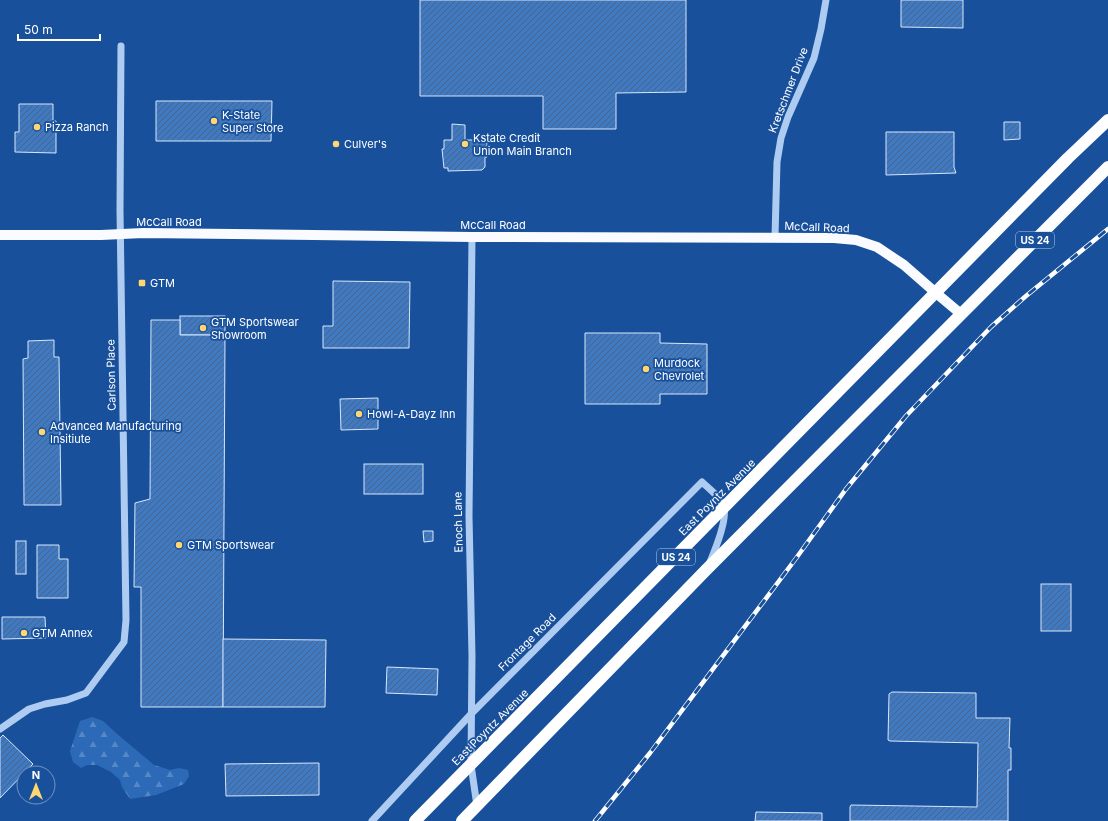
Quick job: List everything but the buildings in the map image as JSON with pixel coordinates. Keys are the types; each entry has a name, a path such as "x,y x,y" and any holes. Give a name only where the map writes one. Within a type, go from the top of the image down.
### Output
{"highway":[{"name":"US 24","path":"936,293 1068,158 1108,120"},
{"name":"US 24","path":"462,821 706,570 1108,167"},
{"name":"East Poyntz Avenue","path":"416,821 936,293"}],"main road":[{"name":"McCall Road","path":"0,235 143,233 472,237 834,238 856,240 877,248 904,265 961,314"}],"street":[{"name":"Kretschmer Drive","path":"775,237 777,162 781,138 814,58 822,29 826,0"},
{"name":"Carlson Place","path":"0,729 29,709 67,700 86,693 95,683 111,658 124,642 126,620 120,234 121,46"},
{"name":"Enoch Lane","path":"472,237 469,456 472,656 471,765 477,806"},
{"name":"Frontage Road","path":"372,821 472,713 702,482 718,497 724,509"},
{"path":"706,570 718,542 722,527 724,509"}],"green space":[{"path":"92,717 103,721 154,765 170,770 179,768 188,770 189,776 184,784 156,795 130,799 122,787 120,780 111,772 97,765 87,765 81,768 73,762 70,751 80,721"}],"railway":[{"path":"595,821 650,753 846,489 906,416 991,327 1026,296 1108,229"}],"place":[{"name":"K-State Super Store","path":"214,121"},
{"name":"Pizza Ranch","path":"37,127"},
{"name":"Culver's","path":"336,144"},
{"name":"Kstate Credit Union Main Branch","path":"465,144"},
{"name":"GTM","path":"142,283"},
{"name":"GTM Sportswear Showroom","path":"203,328"},
{"name":"Murdock Chevrolet","path":"646,369"},
{"name":"Howl-A-Dayz Inn","path":"359,414"},
{"name":"Advanced Manufacturing Insitiute","path":"42,432"},
{"name":"GTM Sportswear","path":"179,545"},
{"name":"GTM Annex","path":"24,633"}]}
